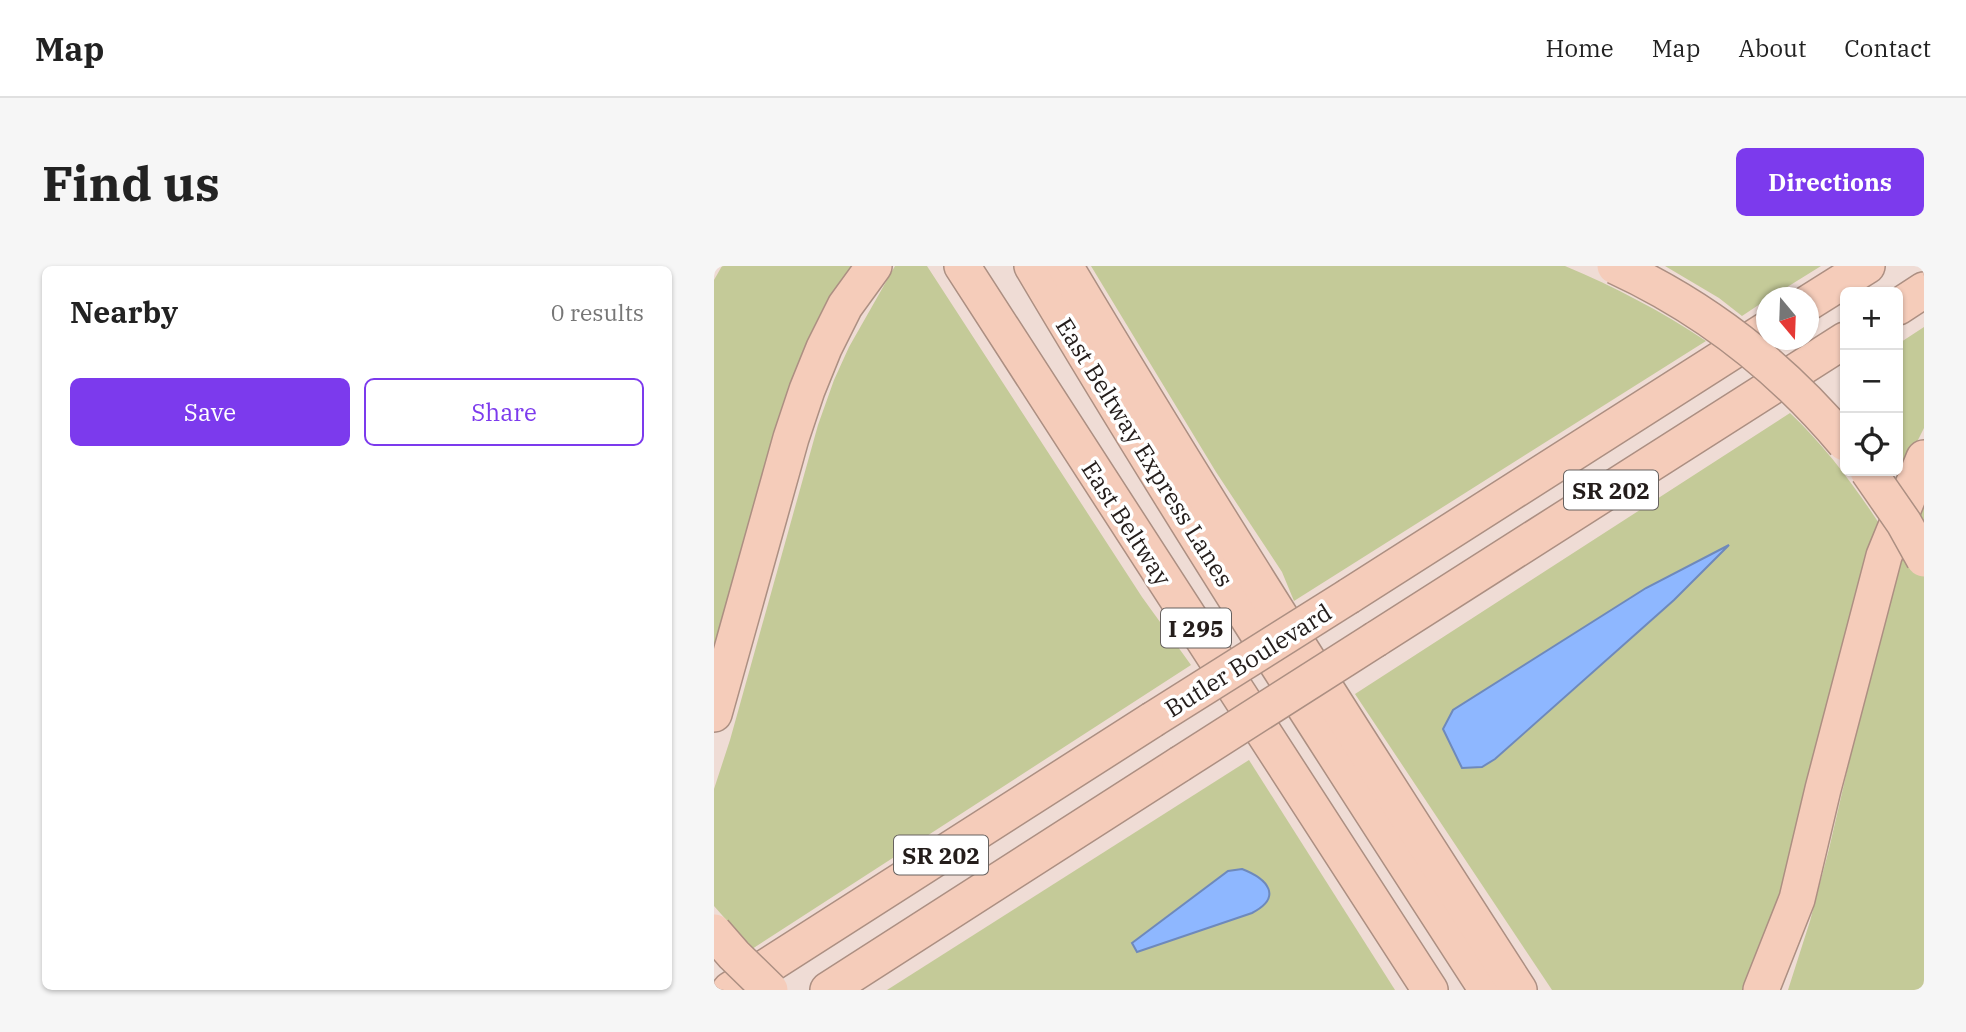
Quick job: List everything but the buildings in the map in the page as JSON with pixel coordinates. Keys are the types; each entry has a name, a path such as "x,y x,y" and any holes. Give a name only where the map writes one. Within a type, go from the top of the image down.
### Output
{"highway":[{"path":"714,714 791,438 807,390 845,306 874,266"},
{"name":"East Beltway","path":"962,266 1430,990"},
{"name":"East Beltway Express Lanes","path":"1032,266 1122,419 1487,990"},
{"path":"1065,266 1148,405 1345,720 1519,990"},
{"path":"1615,266 1675,296 1738,339 1792,386 1840,438"},
{"path":"1819,296 1867,266"},
{"path":"1903,304 1924,290"},
{"name":"Butler Boulevard","path":"730,990 1756,336"},
{"name":"Butler Boulevard","path":"828,990 1840,343"},
{"path":"1761,990 1797,899 1884,556 1924,458"},
{"path":"1871,476 1904,523 1924,559"},
{"path":"714,932 770,990"}],"green space":[{"path":"722,266 860,266 714,691 714,280"},
{"path":"895,266 927,266 1142,597 1191,665 752,949 714,906 714,789 818,425 849,347"},
{"path":"1091,266 1565,266 1637,300 1706,341 1294,601 1282,572 1216,472"},
{"path":"1665,266 1821,266 1787,287 1756,287 1756,307 1742,316 1719,298"},
{"path":"1924,327 1924,428 1903,470 1903,350 1903,341"},
{"path":"1790,413 1840,469 1840,476 1845,476 1884,531 1822,762 1752,990 1552,990 1355,694","holes":["1727,547 1674,600 1495,759 1453,710 1646,588"]},
{"path":"1924,480 1924,990 1788,990 1829,849 1888,594"},
{"path":"1249,760 1395,990 887,990"}],"water":[{"path":"1729,545 1674,600 1495,759 1482,767 1462,768 1443,729 1453,710 1646,588"},
{"path":"1242,869 1265,883 1269,895 1262,907 1252,913 1137,952 1132,943 1228,871"}]}
